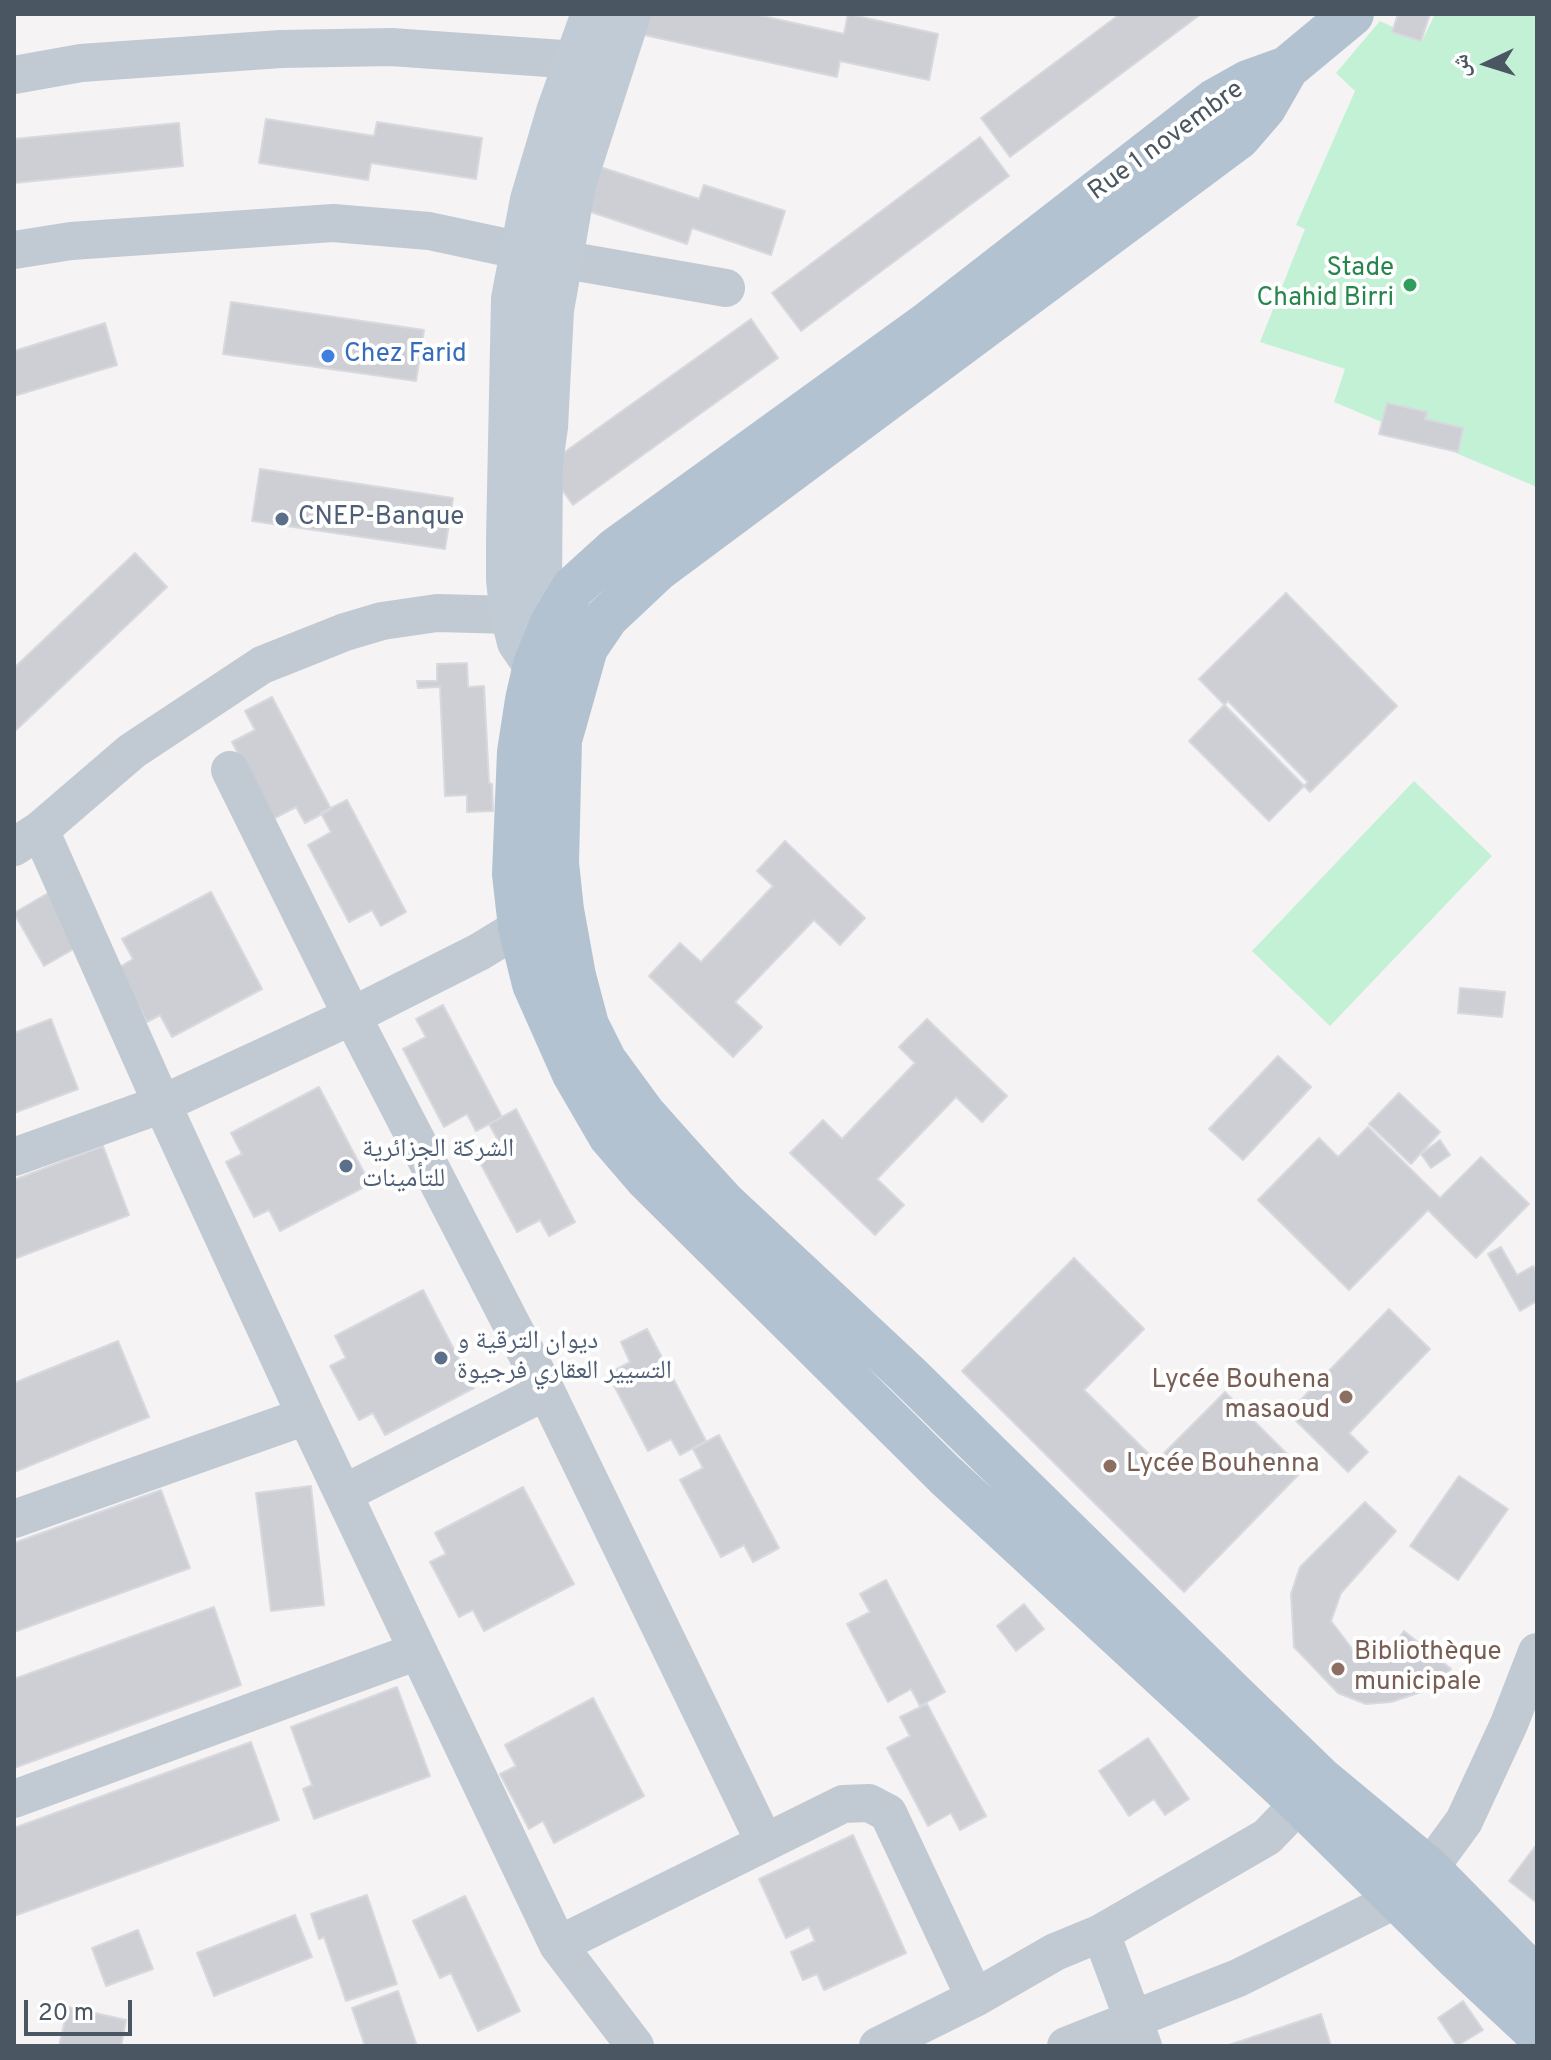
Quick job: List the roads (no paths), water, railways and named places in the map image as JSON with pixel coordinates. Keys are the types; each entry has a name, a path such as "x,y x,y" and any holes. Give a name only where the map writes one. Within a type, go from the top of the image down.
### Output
{"main road":[{"path":"542,255 532,200 558,112 593,14"},
{"path":"549,624 508,580 513,299 542,255 574,184 629,14"},
{"name":"Rue 1 novembre","path":"554,980 520,927 514,874 519,752 535,665 549,624 573,588 616,549 927,324 1214,101 1248,82 1287,68 1352,14"},
{"name":"Rue 1 novembre","path":"549,624 572,693 560,740 557,863 562,910 554,980"},
{"path":"535,665 572,693"},
{"path":"554,980 574,1074 610,1136 647,1179 945,1475 1310,1791 1429,1869 1537,1979"},
{"path":"1310,1791 1397,1899 1537,2033"}],"street":[{"path":"14,75 81,63 281,49 391,47 577,60"},
{"path":"14,250 99,239 333,223 429,231 726,288"},
{"path":"549,624 437,613 382,621 345,632 262,665 132,751 27,839 162,1104 306,1416 558,1945 635,2046"},
{"path":"230,770 352,1016 546,1391 764,1841"},
{"path":"14,1157 162,1104 352,1016 479,952 520,927 562,910"},
{"path":"343,1494 546,1391"},
{"path":"14,1519 306,1416"},
{"path":"14,1799 418,1651"},
{"path":"1066,2046 1139,2033 1238,1978 1397,1899 1429,1869 1464,1821 1484,1781 1537,1652"},
{"path":"878,2046 975,1998 1055,1952 1101,1933 1267,1837 1310,1791"},
{"path":"558,1945 843,1804 869,1803 888,1813 975,1998"},
{"path":"1101,1933 1139,2033"}],"place":[{"name":"Stade Chahid Birri","path":"1410,285"},
{"name":"Chez Farid","path":"328,356"},
{"name":"CNEP-Banque","path":"282,519"},
{"name":"الشركة الجزائرية للتأمينات","path":"346,1166"},
{"name":"ديوان الترقية و التسيير العقاري فرجيوة","path":"441,1358"},
{"name":"Lycée Bouhena masaoud","path":"1346,1397"},
{"name":"Lycée Bouhenna","path":"1110,1466"},
{"name":"Bibliothèque municipale","path":"1338,1669"}]}
